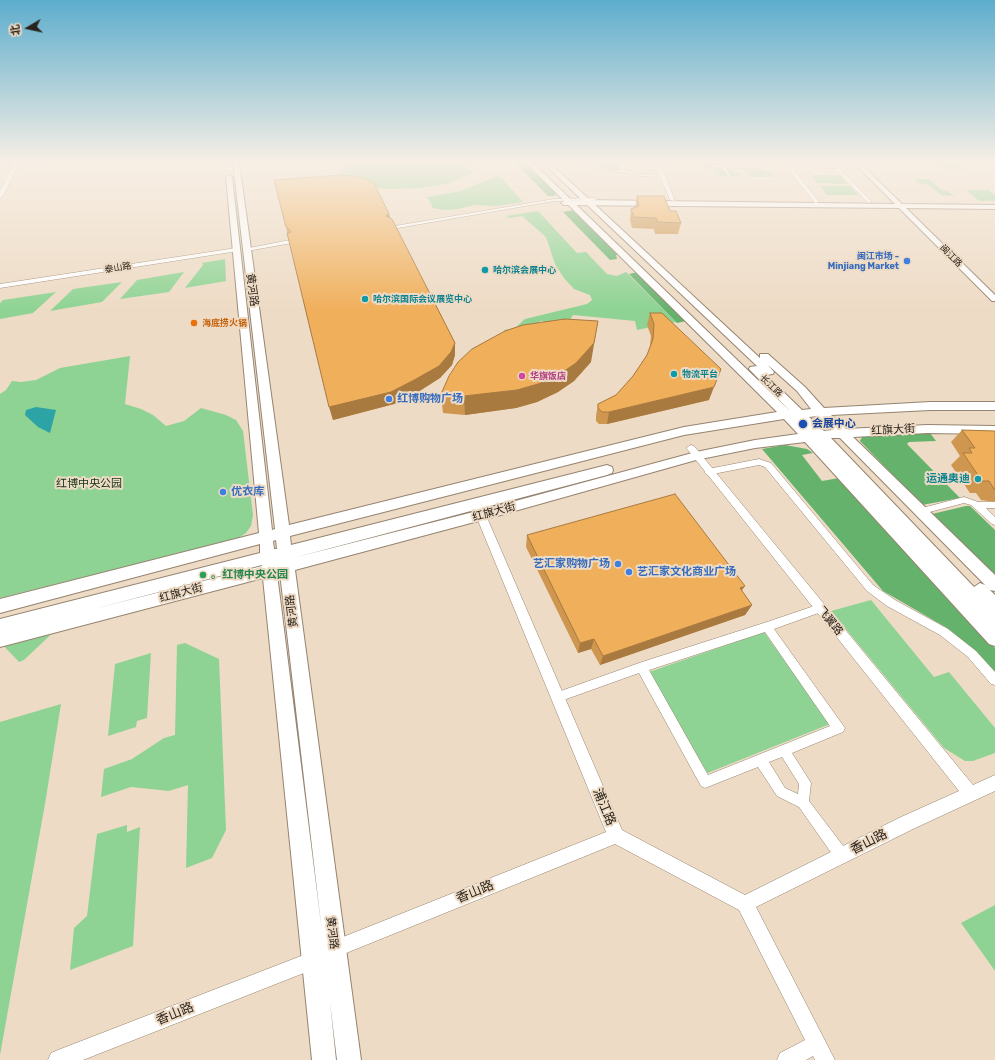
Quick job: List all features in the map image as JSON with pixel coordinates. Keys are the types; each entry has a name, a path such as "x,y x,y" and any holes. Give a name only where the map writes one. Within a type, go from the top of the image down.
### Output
{"main road":[{"name":"黄河路","path":"235,211 285,547 349,1060"},
{"name":"黄河路","path":"239,211 267,552 314,960 324,1060"},
{"path":"589,211 765,393 863,454 995,585"},
{"name":"长江路","path":"590,211 815,424 995,605"},
{"path":"591,211 801,389 825,403 850,408"},
{"name":"闽江路","path":"907,211 995,299"},
{"name":"闽江路","path":"908,211 995,294"},
{"path":"801,389 825,454"},
{"path":"765,393 773,408 771,415 765,417"},
{"name":"红旗大街","path":"693,452 786,440 815,424 850,408 995,406"},
{"name":"红旗大街","path":"0,626 285,547 705,436 937,413 995,414"},
{"name":"红旗大街","path":"0,640 267,552 608,449 684,431 765,417 863,432 926,429 995,430"},
{"name":"红旗大街","path":"285,547 479,510 693,452 815,424 894,421 995,422"},
{"name":"长江路","path":"815,424 995,620"},
{"path":"863,432 856,436 855,440 863,454"},
{"path":"786,440 810,445 825,454 995,639"},
{"name":"红旗大街","path":"0,606 267,552"},
{"name":"红旗大街","path":"0,612 267,552"}],"street":[{"path":"392,227 504,211"},
{"name":"泰山路","path":"0,286 290,242"},
{"name":"飞翼路","path":"693,452 970,793"},
{"path":"708,472 759,462 768,465 870,588 891,603 944,632 972,654 995,680"},
{"path":"922,511 964,500 976,505 995,522"},
{"path":"976,505 995,505"},
{"name":"浦江路","path":"479,510 616,836 745,904"},
{"path":"558,697 642,667 767,627 820,608"},
{"path":"642,667 705,782 839,728 767,627"},
{"path":"784,750 806,782 803,803"},
{"path":"761,760 781,792 803,803 842,856"},
{"name":"香山路","path":"745,904 970,793 995,783"},
{"name":"香山路","path":"334,949 616,836"},
{"path":"745,904 821,1052 787,1060"},
{"name":"香山路","path":"58,1060 314,960"}],"green space":[{"path":"538,211 577,253 586,252 607,274 617,276 626,272 676,322 637,330 635,321 573,315 570,320 556,325 541,321 536,324 505,333 504,330 515,328 525,319 587,304 592,300 590,295 574,289 564,278 555,264 546,237 522,216 510,218 506,216"},
{"path":"575,211 618,255 616,255 617,259 610,260 563,212"},
{"path":"225,259 226,281 185,288 203,265 202,263"},
{"path":"184,272 169,292 120,299 137,280"},
{"path":"638,272 686,321 677,323 629,274"},
{"path":"122,282 102,302 50,311 73,289"},
{"path":"56,292 33,313 0,319 0,303 3,300"},
{"name":"红博中央公园","path":"130,356 125,404 153,415 166,426 184,421 201,408 226,415 236,420 243,431 253,515 251,526 246,533 237,539 0,598 0,394 6,390 12,381 21,382 36,380 60,368"},
{"path":"930,433 936,441 909,442 907,444 960,498 922,505 860,441 862,437 866,436"},
{"path":"785,445 807,449 813,453 802,455 822,481 839,478 995,648 995,673 976,653 947,628 883,591 762,449"},
{"path":"970,506 995,530 995,576 932,514"},
{"path":"871,600 934,677 949,672 995,728 995,753 973,761 965,761 944,748 831,611"},
{"path":"62,624 24,660 19,662 0,642"},
{"path":"764,632 830,724 705,774 649,672"},
{"path":"185,643 219,659 226,830 212,858 186,868 188,785 169,791 131,787 101,797 104,769 132,759 164,738 175,735 177,645"},
{"path":"151,653 147,718 137,721 136,727 108,736 115,664"},
{"path":"61,704 45,804 0,1055 0,722"},
{"path":"127,825 127,832 140,827 133,946 70,970 74,928 87,916 97,834"},
{"path":"995,905 995,971 961,923"}],"water":[{"path":"36,407 56,410 50,433 38,427 25,415 26,410"}],"building":[{"name":"哈尔滨国际会议展览中心","path":"282,211 388,211 389,214 386,216 392,219 455,343 451,352 439,366 391,392 329,407 287,233 290,233 290,230 286,227"},
{"path":"632,211 676,211 681,223 658,222 656,218 634,217"},
{"name":"物流平台","path":"650,313 662,313 721,369 714,387 609,412 602,412 598,408 598,404 616,395 633,376 647,355 653,339 654,324"},
{"name":"华旗饭店","path":"565,319 598,321 594,343 576,363 560,374 538,384 517,390 464,396 441,394 449,376 458,362 472,349 505,331 523,325"},
{"path":"962,430 995,431 995,489 989,481 982,481 963,453 972,453 969,448 975,448"},
{"name":"艺汇家文化商业广场","path":"675,494 745,586 740,588 752,605 603,656 594,639 580,643 527,535"}],"place":[{"name":"闽江市场 - Minjiang Market","path":"907,261"},
{"name":"哈尔滨会展中心","path":"485,270"},
{"name":"哈尔滨国际会议展览中心","path":"365,299"},
{"name":"海底捞火锅","path":"194,323"},
{"name":"物流平台","path":"674,374"},
{"name":"华旗饭店","path":"522,376"},
{"name":"红博购物广场","path":"389,399"},
{"name":"会展中心","path":"803,424"},
{"name":"运通奥迪","path":"978,479"},
{"name":"优衣库","path":"223,492"},
{"name":"艺汇家购物广场","path":"618,564"},
{"name":"艺汇家文化商业广场","path":"629,572"},
{"name":"。红博中央公园","path":"203,575"}]}
